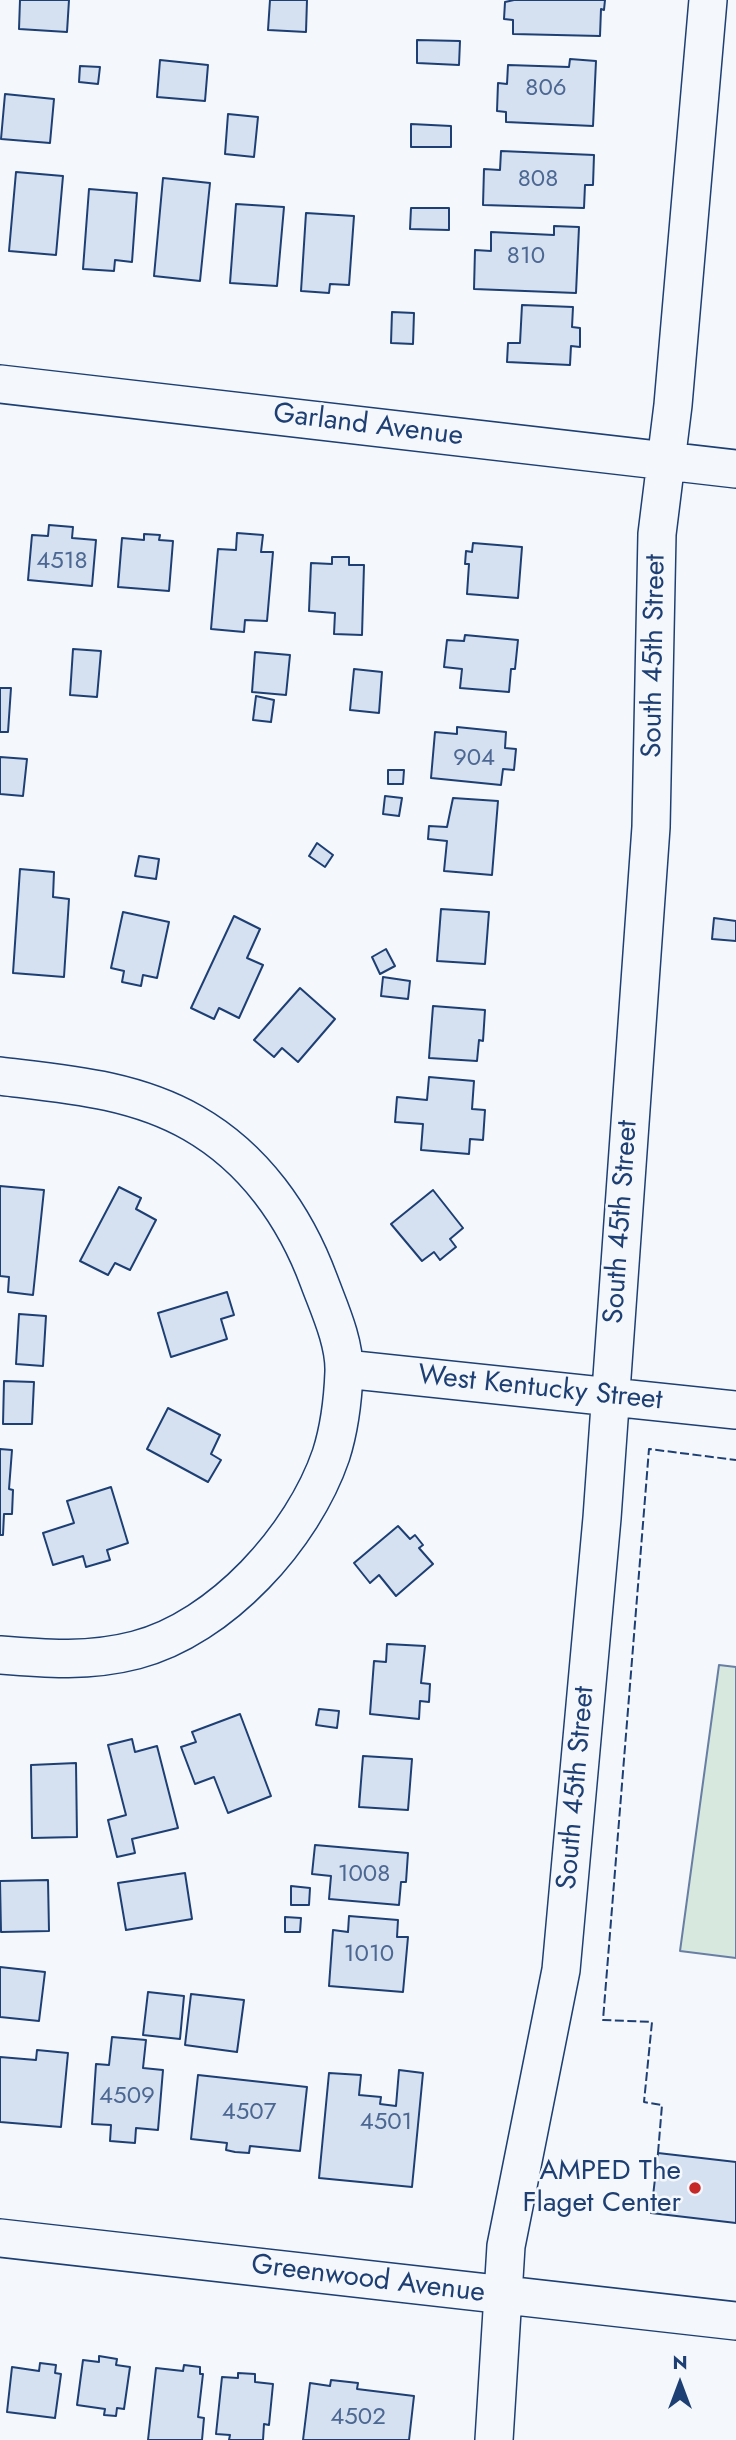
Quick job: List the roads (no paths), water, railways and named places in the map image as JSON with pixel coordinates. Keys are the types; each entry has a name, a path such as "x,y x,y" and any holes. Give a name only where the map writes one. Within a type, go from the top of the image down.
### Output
{"street":[{"name":"South 45th Street","path":"494,2440 506,2246 561,1970 610,1397 651,827 657,534 708,0"},
{"name":"Garland Avenue","path":"0,384 736,469"},
{"path":"0,1076 119,1093 194,1123 227,1146 257,1174 284,1208 306,1244 335,1326 345,1369 331,1455 310,1499 271,1559 226,1603 175,1635 139,1650 100,1658 60,1661 0,1655"},
{"name":"West Kentucky Street","path":"345,1369 736,1410"},
{"name":"Greenwood Avenue","path":"0,2238 736,2321"}],"place":[{"name":"AMPED The Flaget Center","path":"695,2188"}]}
